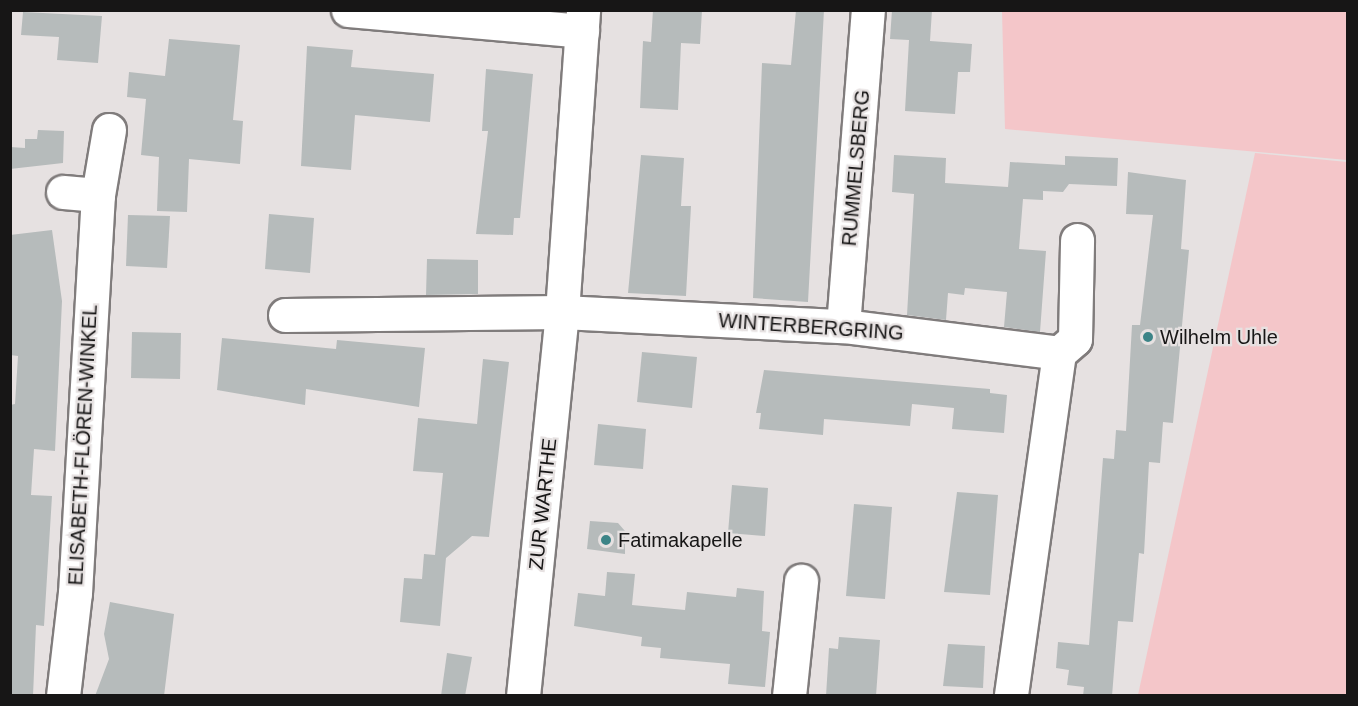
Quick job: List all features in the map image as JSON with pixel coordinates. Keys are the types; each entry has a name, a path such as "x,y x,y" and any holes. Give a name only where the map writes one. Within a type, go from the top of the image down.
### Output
{"street":[{"path":"348,10 583,21"},
{"name":"RUMMELSBERG","path":"843,326 868,10"},
{"name":"ZUR WARTHE","path":"523,696 562,312 583,21"},
{"name":"ELISABETH-FLÖREN-WINKEL","path":"63,696 75,593 98,195 109,130"},
{"path":"63,192 98,195"},
{"path":"1011,696 1059,353 1075,339 1077,240"},
{"path":"285,315 562,312"},
{"name":"WINTERBERGRING","path":"562,312 843,326 1059,353"},
{"path":"789,696 801,581"}],"shaded area":[{"path":"1002,11 1347,11 1347,160 1005,129"},
{"path":"1255,153 1347,162 1347,695 1138,695"}],"building":[{"path":"653,10 702,10 700,44 681,43 678,110 640,108 643,41 651,42"},
{"path":"796,10 824,10 808,302 753,298 762,63 791,65"},
{"path":"892,10 932,10 930,41 972,44 970,72 958,72 955,114 905,111 909,40 890,39"},
{"path":"23,12 102,16 98,63 57,60 59,37 21,35"},
{"path":"169,39 240,45 233,120 243,121 240,164 189,159 187,212 157,211 159,157 141,155 146,99 127,97 129,72 165,76"},
{"path":"307,46 353,50 351,67 434,74 430,122 355,115 351,170 301,166"},
{"path":"486,69 533,74 520,218 514,218 513,235 476,234 488,131 482,131"},
{"path":"38,130 64,131 63,163 10,169 10,147 25,148 25,139 37,139"},
{"path":"641,155 684,158 681,206 691,206 686,296 628,293"},
{"path":"894,155 946,158 945,183 1008,187 1010,162 1065,165 1065,156 1118,158 1117,186 1069,184 1063,192 1043,191 1043,200 1023,199 1019,249 1046,251 1040,332 1004,327 1007,292 965,288 964,295 948,293 946,320 907,315 914,194 892,192"},
{"path":"1128,172 1186,180 1181,249 1189,250 1173,423 1163,422 1160,463 1149,462 1144,554 1139,553 1133,622 1118,621 1112,696 1083,696 1084,687 1067,685 1069,670 1056,668 1058,642 1089,645 1103,458 1114,459 1116,430 1126,431 1132,325 1140,325 1153,215 1126,214"},
{"path":"269,214 314,218 310,273 265,269"},
{"path":"128,215 170,216 167,268 126,266"},
{"path":"52,230 62,301 55,451 34,449 31,495 52,496 44,626 36,625 33,696 10,696 10,405 15,404 18,356 10,355 10,235"},
{"path":"427,259 478,260 478,294 426,295"},
{"path":"132,332 181,333 180,379 131,378"},
{"path":"222,338 336,349 337,340 425,348 419,407 306,389 305,405 217,390"},
{"path":"642,352 697,357 692,408 637,402"},
{"path":"483,359 509,362 489,537 472,536 446,558 440,626 400,622 404,578 422,579 424,554 435,555 443,473 413,471 418,418 477,424"},
{"path":"764,370 990,389 990,393 1007,395 1004,433 952,429 954,408 912,404 910,426 824,419 823,435 759,429 761,413 756,413"},
{"path":"598,424 646,429 643,469 594,465"},
{"path":"732,485 768,488 765,536 728,533"},
{"path":"957,492 998,495 990,595 944,592"},
{"path":"854,504 892,507 885,599 846,596"},
{"name":"Fatimakapelle","path":"590,521 618,523 625,531 625,554 587,549"},
{"path":"607,572 635,574 632,605 685,610 687,592 736,597 737,588 764,591 762,631 770,632 765,687 728,684 730,664 660,658 661,648 641,646 642,637 574,626 578,593 605,596"},
{"path":"110,602 174,614 164,696 95,696 109,659 104,634"},
{"path":"839,637 880,640 876,696 826,696 829,648 838,649"},
{"path":"948,644 985,646 983,688 943,686"},
{"path":"447,653 472,657 465,696 441,696"}],"place":[{"name":"Wilhelm Uhle","path":"1148,337"},
{"name":"Fatimakapelle","path":"606,540"}]}
